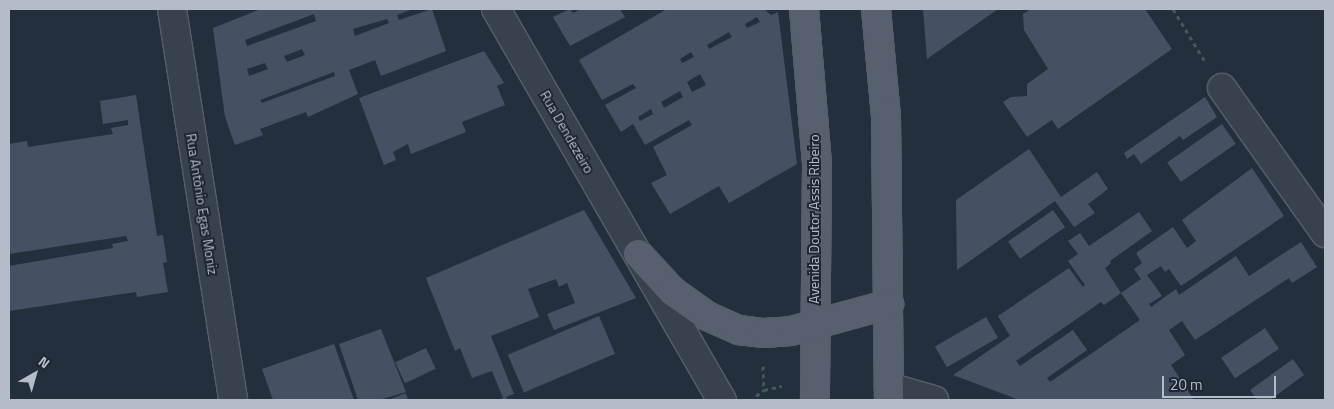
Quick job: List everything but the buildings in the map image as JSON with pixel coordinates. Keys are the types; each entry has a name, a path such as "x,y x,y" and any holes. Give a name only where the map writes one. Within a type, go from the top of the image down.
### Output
{"main road":[{"name":"Avenida Doutor Assis Ribeiro","path":"804,9 817,163 813,326 815,400"},
{"path":"876,9 886,116 889,394"},
{"path":"638,254 672,291 707,316 739,330 764,333 813,326 889,304"}],"street":[{"name":"Rua Antônio Egas Moniz","path":"172,9 233,400"},
{"name":"Rua Dendezeiro","path":"496,9 722,400"},
{"path":"1222,88 1325,233"},
{"path":"889,394 934,400"}],"path":[{"path":"1173,9 1222,88"},
{"path":"764,366 764,390"},
{"path":"754,397 764,390 785,386"}]}
